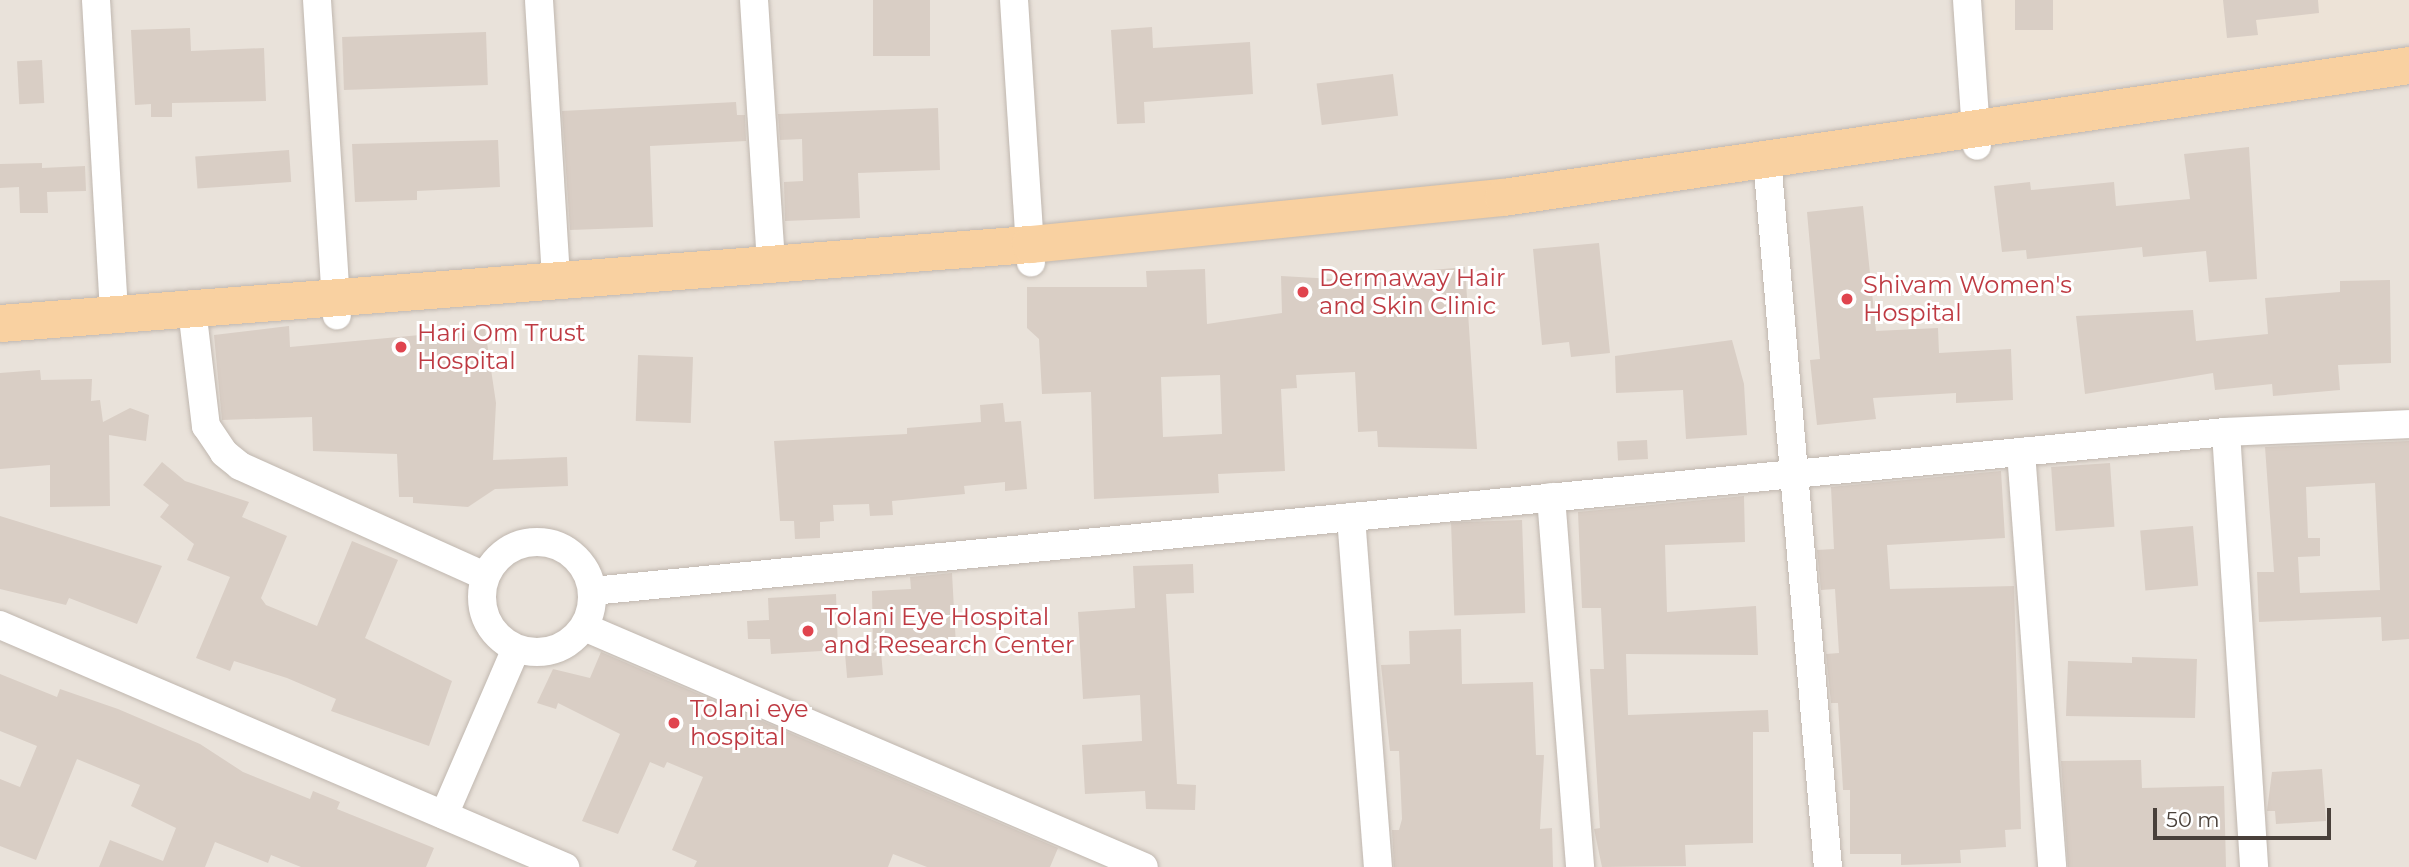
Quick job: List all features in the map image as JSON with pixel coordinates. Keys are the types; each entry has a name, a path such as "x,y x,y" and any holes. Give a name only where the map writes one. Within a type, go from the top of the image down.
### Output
{"main road":[{"path":"0,323 114,314 336,306 1505,215 1767,168 1976,137 2409,65"},
{"path":"1976,137 2409,86"},
{"path":"0,341 194,326 336,306 556,281 771,264 1031,253"}],"street":[{"path":"96,0 114,314"},
{"path":"317,0 336,306"},
{"path":"539,0 556,281"},
{"path":"754,0 771,264"},
{"path":"1014,0 1031,253"},
{"path":"1967,0 1976,137"},
{"path":"1767,168 1828,867"},
{"path":"194,326 206,426 232,459 485,576"},
{"path":"592,591 2226,432 2409,425"},
{"path":"2226,432 2254,867"},
{"path":"2021,452 2052,867"},
{"path":"1551,497 1580,867"},
{"path":"1351,517 1378,867"},
{"path":"538,542 575,557 592,591 584,627 559,649 516,649 485,619 485,576 498,557 538,542"},
{"path":"0,625 565,867"},
{"path":"584,627 1144,867"},
{"path":"444,814 516,649"}],"shaded area":[{"path":"0,0 2409,0 2409,867 0,867"},
{"path":"1984,0 2409,0 2409,43 1990,100"}],"building":[{"path":"873,0 930,0 930,56 873,56"},
{"path":"2015,0 2053,0 2053,30 2015,30"},
{"path":"2223,0 2318,0 2319,13 2256,20 2258,35 2227,38"},
{"path":"1152,27 1153,48 1250,42 1253,94 1144,102 1145,123 1117,124 1111,30"},
{"path":"190,28 191,51 264,48 266,101 172,103 172,117 151,117 151,104 135,105 131,30"},
{"path":"486,32 488,85 344,90 342,37"},
{"path":"42,60 44,103 19,104 17,61"},
{"path":"1393,74 1398,116 1322,125 1317,83"},
{"path":"736,102 737,115 745,115 746,141 650,146 653,227 570,230 562,111"},
{"path":"938,108 940,170 858,173 860,218 785,221 784,182 803,181 802,139 780,140 778,114"},
{"path":"498,140 500,187 417,191 417,200 355,202 352,144"},
{"path":"2249,147 2257,279 2209,282 2206,251 2143,257 2142,247 2027,259 2026,250 2002,252 1994,186 2030,182 2031,190 2114,182 2116,206 2190,199 2184,154"},
{"path":"289,150 291,182 197,188 195,157"},
{"path":"42,163 42,168 85,166 86,191 47,192 48,213 20,213 19,187 0,188 0,164"},
{"path":"1863,206 1876,331 1938,328 1939,353 2011,349 2013,400 1956,403 1956,393 1873,398 1876,419 1817,425 1810,360 1820,359 1807,212"},
{"path":"1599,243 1610,353 1571,357 1569,342 1542,345 1533,249"},
{"path":"1465,267 1477,449 1378,447 1377,431 1358,432 1355,372 1296,375 1297,388 1281,389 1285,471 1218,474 1219,493 1094,499 1091,392 1042,394 1039,339 1027,328 1027,287 1147,287 1146,271 1205,269 1207,324 1282,313 1281,276 1334,279","holes":["1220,375 1222,434 1163,437 1161,377"]},
{"path":"2390,280 2391,363 2338,365 2340,390 2273,396 2272,384 2215,390 2213,373 2085,394 2076,316 2193,310 2196,341 2268,334 2265,298 2340,292 2340,281"},
{"path":"289,326 290,347 485,329 496,403 493,460 567,457 568,486 495,489 468,507 413,503 413,497 399,497 397,454 313,451 312,417 222,420 214,335"},
{"path":"1732,340 1744,384 1747,435 1686,439 1683,390 1616,393 1615,356"},
{"path":"638,355 693,357 691,423 636,421"},
{"path":"40,370 41,380 92,379 91,401 100,400 103,422 130,408 149,415 146,441 109,435 110,506 50,507 50,465 0,469 0,373"},
{"path":"1003,403 1005,422 1021,421 1027,489 1005,491 1005,482 964,486 965,494 892,501 893,515 870,516 869,504 833,505 834,521 820,522 820,538 795,539 794,521 780,521 774,441 907,434 907,428 981,422 980,405"},
{"path":"1647,440 1648,459 1618,461 1617,442"},
{"path":"2409,441 2409,639 2382,641 2381,617 2259,622 2257,572 2274,572 2265,447","holes":["2375,483 2380,590 2300,593 2298,557 2320,556 2320,538 2308,538 2306,487"]},
{"path":"162,462 185,481 249,502 242,517 287,536 261,598 266,605 317,626 352,541 398,560 365,638 452,681 429,746 331,711 336,699 287,678 234,661 230,671 196,658 230,577 187,560 194,544 160,517 169,505 143,485"},
{"path":"2110,463 2114,527 2056,531 2051,467"},
{"path":"2001,471 2005,538 1887,545 1890,589 2014,586 2021,829 2005,830 2006,847 1960,850 1961,863 1901,865 1901,854 1850,854 1850,790 1843,790 1838,703 1831,703 1826,654 1839,653 1835,589 1821,590 1817,550 1834,549 1831,487"},
{"path":"1744,496 1745,542 1665,545 1667,612 1756,606 1758,655 1626,654 1628,715 1768,710 1769,732 1753,732 1753,843 1685,845 1686,866 1602,867 1594,829 1600,828 1590,669 1604,669 1601,608 1582,608 1578,512"},
{"path":"0,516 162,566 137,624 69,598 66,605 0,589"},
{"path":"1522,520 1525,613 1454,615 1451,522"},
{"path":"2193,526 2198,586 2145,590 2140,531"},
{"path":"1193,564 1194,593 1166,594 1177,784 1196,785 1195,810 1146,809 1145,791 1085,794 1082,745 1142,741 1140,695 1083,699 1078,612 1135,608 1133,566"},
{"path":"952,573 956,646 873,651 872,591 911,589 910,577"},
{"path":"836,594 838,650 771,654 770,639 748,639 747,621 769,620 768,598"},
{"path":"1461,629 1462,684 1533,682 1536,755 1544,755 1540,829 1552,828 1553,867 1394,867 1392,830 1399,830 1402,819 1399,751 1390,751 1381,665 1410,664 1409,631"},
{"path":"601,652 1058,848 1050,867 927,867 893,854 888,867 694,867 697,861 672,850 703,777 667,762 664,768 650,762 618,834 582,821 620,734 558,703 556,709 537,703 553,669 590,678"},
{"path":"881,652 883,675 847,678 845,655"},
{"path":"2132,657 2197,659 2195,718 2066,716 2068,661 2132,663"},
{"path":"0,674 57,697 60,689 118,709 200,744 243,772 310,799 313,791 340,802 337,809 434,848 426,867 301,867 271,855 268,863 215,842 205,867 99,867 110,840 163,861 176,828 131,806 140,785 77,759 36,860 0,846 0,779 20,787 37,746 0,731"},
{"path":"2141,760 2142,788 2224,786 2226,867 2068,867 2061,761"},
{"path":"2322,769 2326,821 2276,824 2275,811 2267,811 2272,772"}],"place":[{"name":"Dermaway Hair and Skin Clinic","path":"1303,292"},
{"name":"Shivam Women's Hospital","path":"1847,299"},
{"name":"Hari Om Trust Hospital","path":"401,347"},
{"name":"Tolani Eye Hospital and Research Center","path":"808,631"},
{"name":"Tolani eye hospital","path":"674,723"}]}
